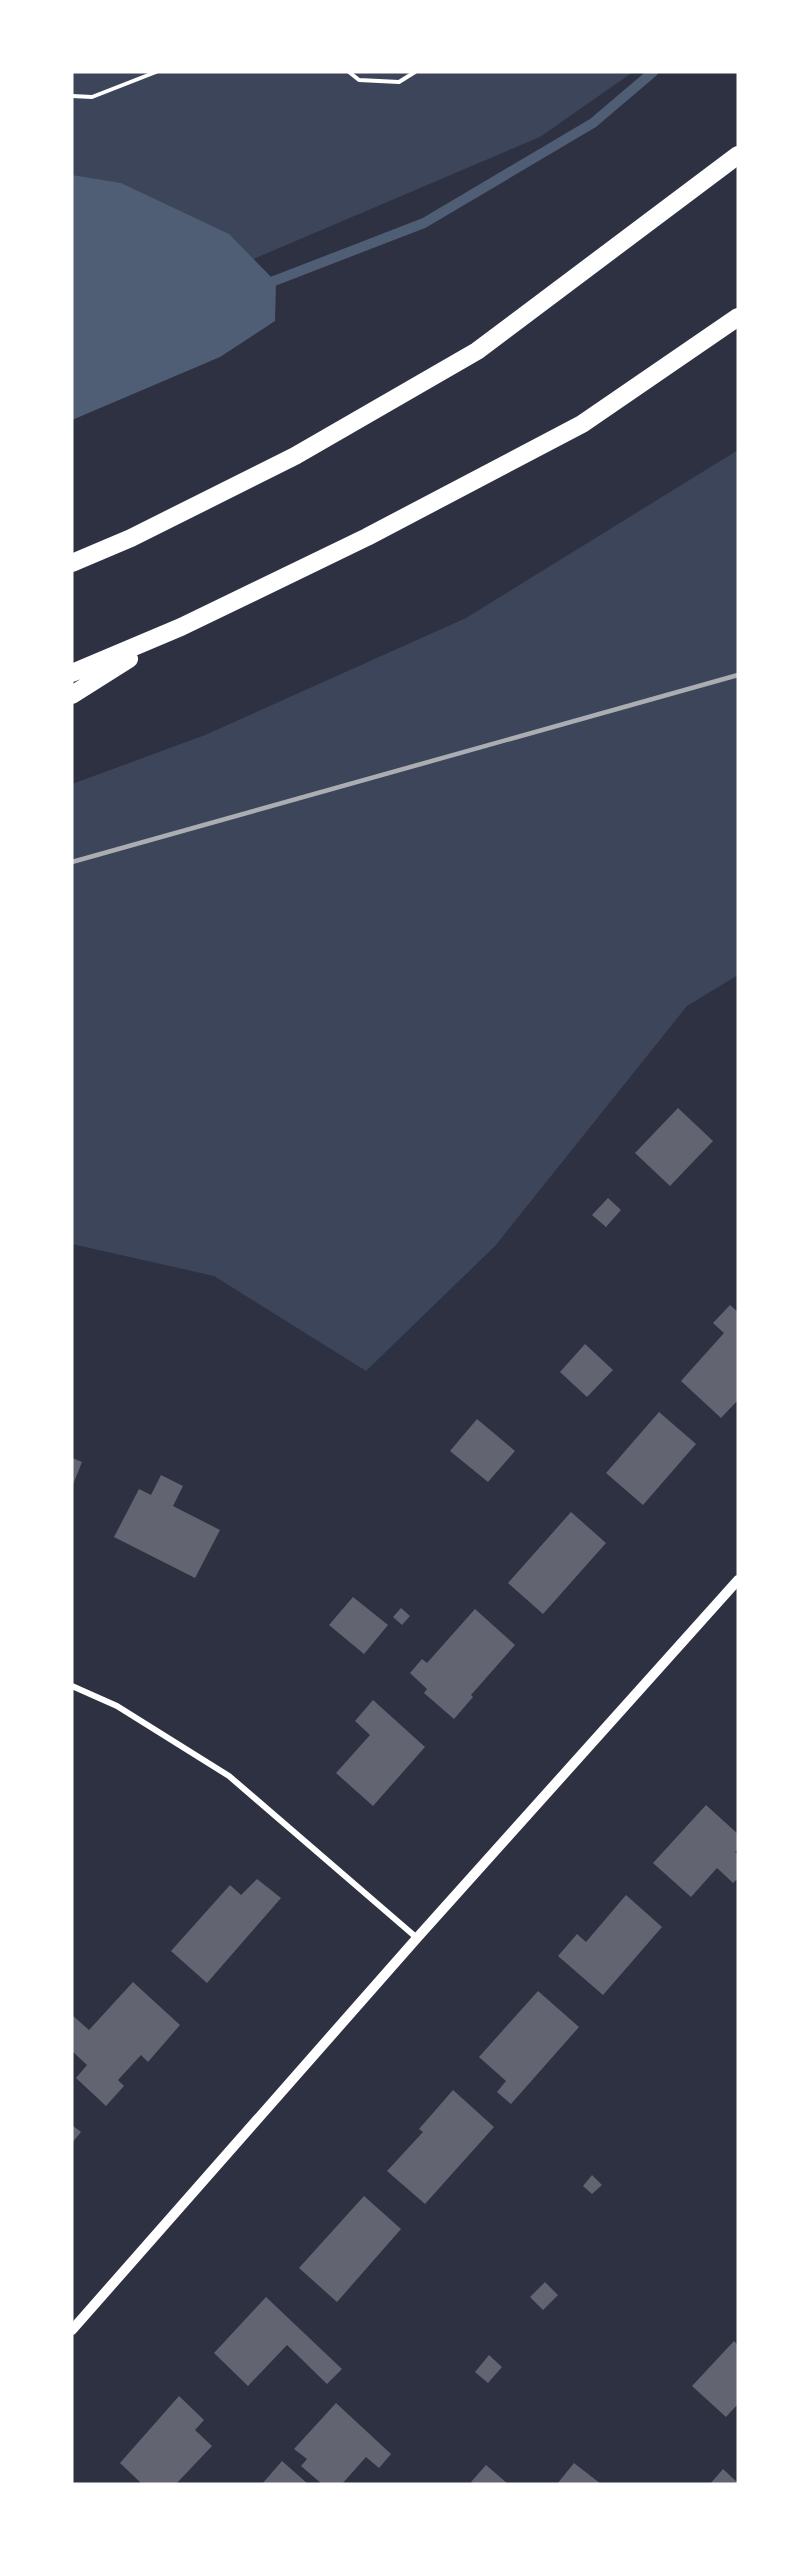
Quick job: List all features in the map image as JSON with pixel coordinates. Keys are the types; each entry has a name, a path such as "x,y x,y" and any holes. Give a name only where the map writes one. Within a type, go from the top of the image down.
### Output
{"highway":[{"path":"72,563 131,538 295,456 477,351 738,155"},
{"path":"72,673 181,627 367,537 582,424 738,317"},
{"path":"72,695 181,627"}],"street":[{"path":"72,2330 417,1938 738,1580"},
{"path":"72,1686 117,1706 229,1776 417,1938"}],"path":[{"path":"72,96 92,97 156,72"},
{"path":"348,72 359,80 399,82 415,72"}],"shaded area":[{"path":"72,72 633,72 540,137 244,263 72,299"},
{"path":"72,175 121,183 229,234 276,282 275,321 220,357 72,420"},
{"path":"738,450 738,975 687,1006 495,1246 366,1371 214,1276 72,1244 72,784 205,735 466,618"}],"building":[{"path":"678,1108 713,1141 670,1186 635,1153"},
{"path":"608,1198 621,1210 606,1227 592,1215"},
{"path":"730,1305 738,1312 738,1400 721,1418 681,1381 724,1333 713,1323"},
{"path":"585,1344 613,1370 587,1397 560,1372"},
{"path":"659,1412 696,1444 643,1505 606,1473"},
{"path":"477,1419 515,1451 488,1482 450,1451"},
{"path":"72,1458 82,1462 72,1487"},
{"path":"161,1475 183,1486 173,1506 220,1530 195,1578 114,1537 139,1489 151,1495"},
{"path":"571,1512 606,1543 543,1614 508,1583"},
{"path":"353,1597 388,1625 364,1654 329,1625"},
{"path":"401,1608 410,1616 402,1625 393,1617"},
{"path":"475,1609 515,1645 471,1695 473,1697 454,1719 424,1693 427,1689 410,1673 422,1659 427,1663"},
{"path":"373,1700 425,1747 373,1806 336,1773 370,1735 355,1721"},
{"path":"706,1805 738,1834 738,1849 735,1852 738,1854 738,1878 733,1883 717,1868 691,1897 653,1863"},
{"path":"257,1879 281,1898 207,1983 171,1951 230,1885 241,1895"},
{"path":"626,1895 662,1927 603,1995 558,1956 577,1934 586,1942"},
{"path":"133,1982 180,2025 148,2062 141,2055 118,2080 124,2086 106,2106 76,2078 87,2065 72,2051 72,2015 89,2030"},
{"path":"538,1991 579,2027 511,2104 497,2092 506,2081 479,2057"},
{"path":"453,2090 494,2127 425,2204 387,2171 423,2132 419,2129"},
{"path":"72,2125 81,2132 72,2143"},
{"path":"592,2175 602,2185 592,2194 583,2186"},
{"path":"364,2196 401,2229 337,2302 299,2268"},
{"path":"545,2282 558,2295 543,2310 530,2297"},
{"path":"266,2297 342,2369 327,2384 287,2345 248,2386 214,2353"},
{"path":"734,2341 738,2345 738,2404 726,2417 692,2386"},
{"path":"489,2355 502,2367 488,2383 475,2372"},
{"path":"179,2396 204,2420 195,2430 212,2446 176,2484 142,2484 120,2463"},
{"path":"336,2403 391,2454 379,2468 366,2457 342,2484 322,2484 301,2466 307,2459 294,2449"},
{"path":"282,2461 308,2484 262,2484"},
{"path":"574,2463 601,2484 557,2484"},
{"path":"486,2465 508,2484 474,2484 471,2482"},
{"path":"723,2469 738,2483 738,2484 710,2484"}],"waterway":[{"path":"261,286 424,223 593,123 653,72"}],"railway":[{"path":"72,862 738,675"}]}
